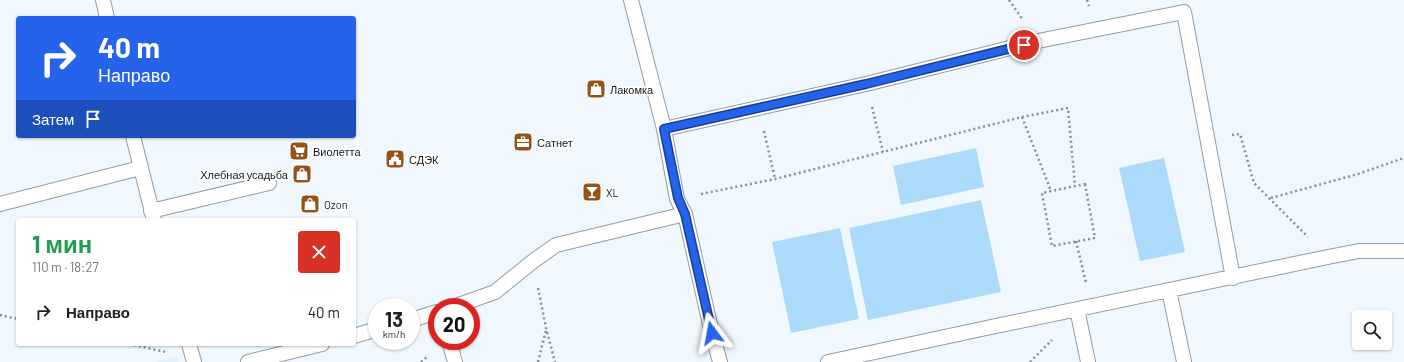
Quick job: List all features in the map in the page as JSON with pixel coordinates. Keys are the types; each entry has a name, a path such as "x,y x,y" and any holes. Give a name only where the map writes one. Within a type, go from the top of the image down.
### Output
{"lane":[{"path":"103,0 107,16"},
{"path":"630,0 664,129 678,198 685,214 720,362"},
{"path":"664,129 866,84 1038,41 1184,12 1233,278"},
{"path":"133,138 152,215 269,183"},
{"path":"0,204 140,168"},
{"path":"478,298 495,292 556,245 685,214"},
{"path":"828,362 1328,257 1359,252 1404,251"},
{"path":"1169,290 1184,362"},
{"path":"1077,309 1088,362"},
{"path":"356,335 368,332"},
{"path":"190,346 194,362"},
{"path":"248,362 314,346"},
{"path":"452,350 455,362"}],"path":[{"path":"866,84 883,152"},
{"path":"758,107 775,178"},
{"path":"678,198 775,178 1022,117 1068,108 1075,186"},
{"path":"1022,117 1051,190"},
{"path":"1207,139 1240,134 1254,183 1271,198 1328,257"},
{"path":"1271,198 1358,174 1404,158"},
{"path":"1084,184 1095,238 1052,246 1042,193 1075,186 1084,184"},
{"path":"1076,241 1092,306"},
{"path":"532,262 555,362"},
{"path":"0,315 16,319"},
{"path":"538,362 546,328"},
{"path":"138,346 172,354"}],"shaded area":[{"path":"976,148 984,187 901,205 893,166"},
{"path":"1164,158 1185,252 1140,261 1119,168"},
{"path":"981,200 1001,292 868,320 849,228"},
{"path":"840,228 859,319 791,333 772,242"},
{"path":"177,357 178,362 155,362"}],"place":[{"name":"Лакомка","path":"596,89"},
{"name":"Сатнет","path":"523,142"},
{"name":"Виолетта","path":"299,151"},
{"name":"СДЭК","path":"395,159"},
{"name":"Хлебная усадьба","path":"302,174"},
{"name":"XL","path":"592,192"},
{"name":"Ozon","path":"310,204"}],"route":[{"path":"712,333 685,214 678,198 664,129 866,84 1024,45"}]}
